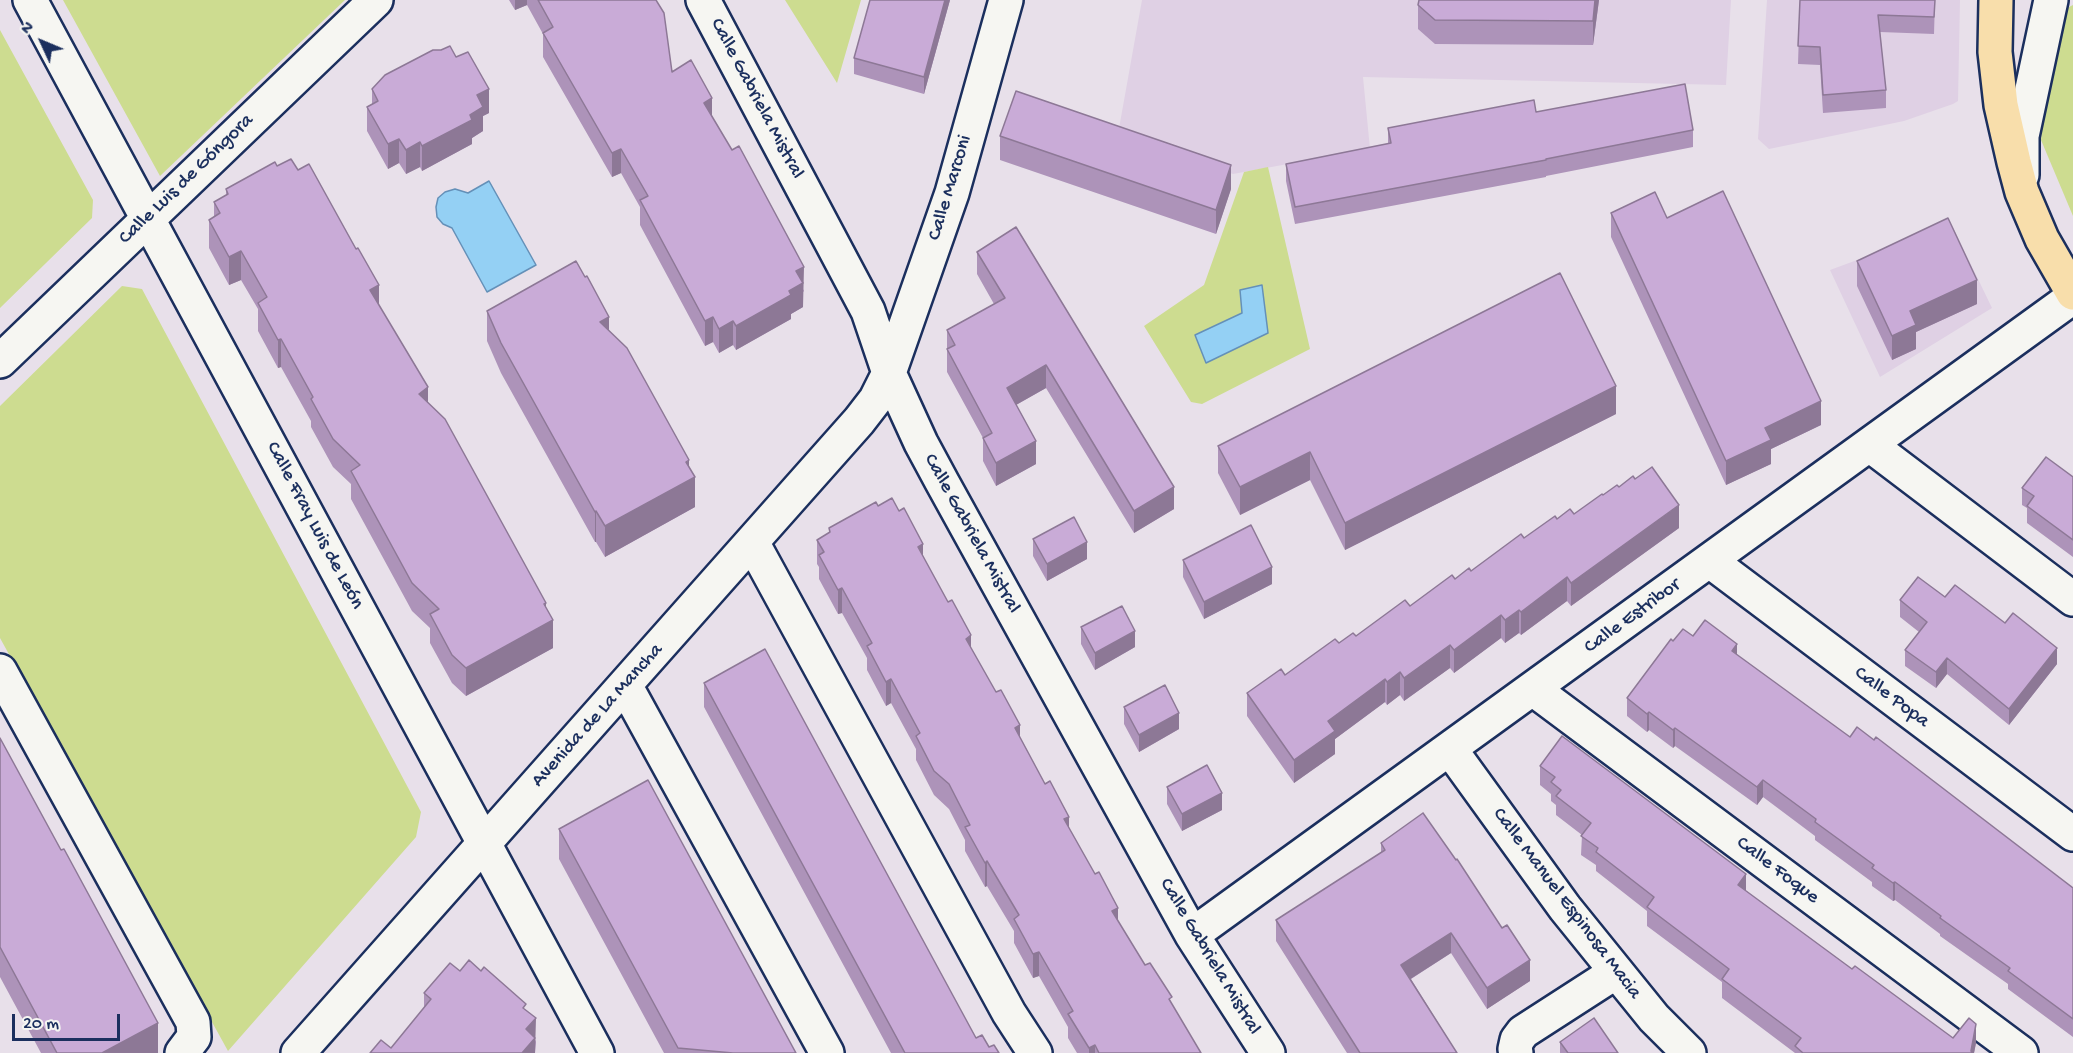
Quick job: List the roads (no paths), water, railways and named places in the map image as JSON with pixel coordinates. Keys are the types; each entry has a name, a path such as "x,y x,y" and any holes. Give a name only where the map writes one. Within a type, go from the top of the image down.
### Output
{"main road":[{"path":"1996,0 1995,52 2001,105 2022,192 2042,239 2073,295"}],"street":[{"name":"Calle Fray Luis de León","path":"30,0 437,753 588,1048"},
{"name":"Calle Luis de Góngora","path":"0,361 376,0"},
{"name":"Calle Gabriela Mistral","path":"703,0 868,311 889,373 921,443 1192,935 1268,1053"},
{"name":"Calle Marconi","path":"889,373 952,193 1006,0"},
{"path":"2022,192 2022,136 2051,0"},
{"name":"Calle Estribor","path":"1192,935 1870,445 2073,295"},
{"name":"Avenida de La Mancha","path":"298,1053 859,421 876,399 889,373"},
{"path":"1870,445 2073,598"},
{"path":"752,542 1009,1013 1035,1053"},
{"name":"Calle Popa","path":"1710,561 2073,834"},
{"path":"0,671 193,1022 194,1037 182,1053"},
{"path":"625,685 827,1053"},
{"name":"Calle Foque","path":"1533,689 2021,1053"},
{"name":"Calle Manuel Espinosa Macia","path":"1450,749 1565,908 1654,1018 1689,1053"},
{"path":"1516,1053 1517,1040 1523,1032 1616,972"}],"water":[{"path":"489,181 536,265 487,292 452,228 443,224 437,217 436,207 438,198 445,192 455,189 468,193"},
{"path":"1262,285 1268,333 1206,363 1195,335 1242,313 1240,290"}]}
